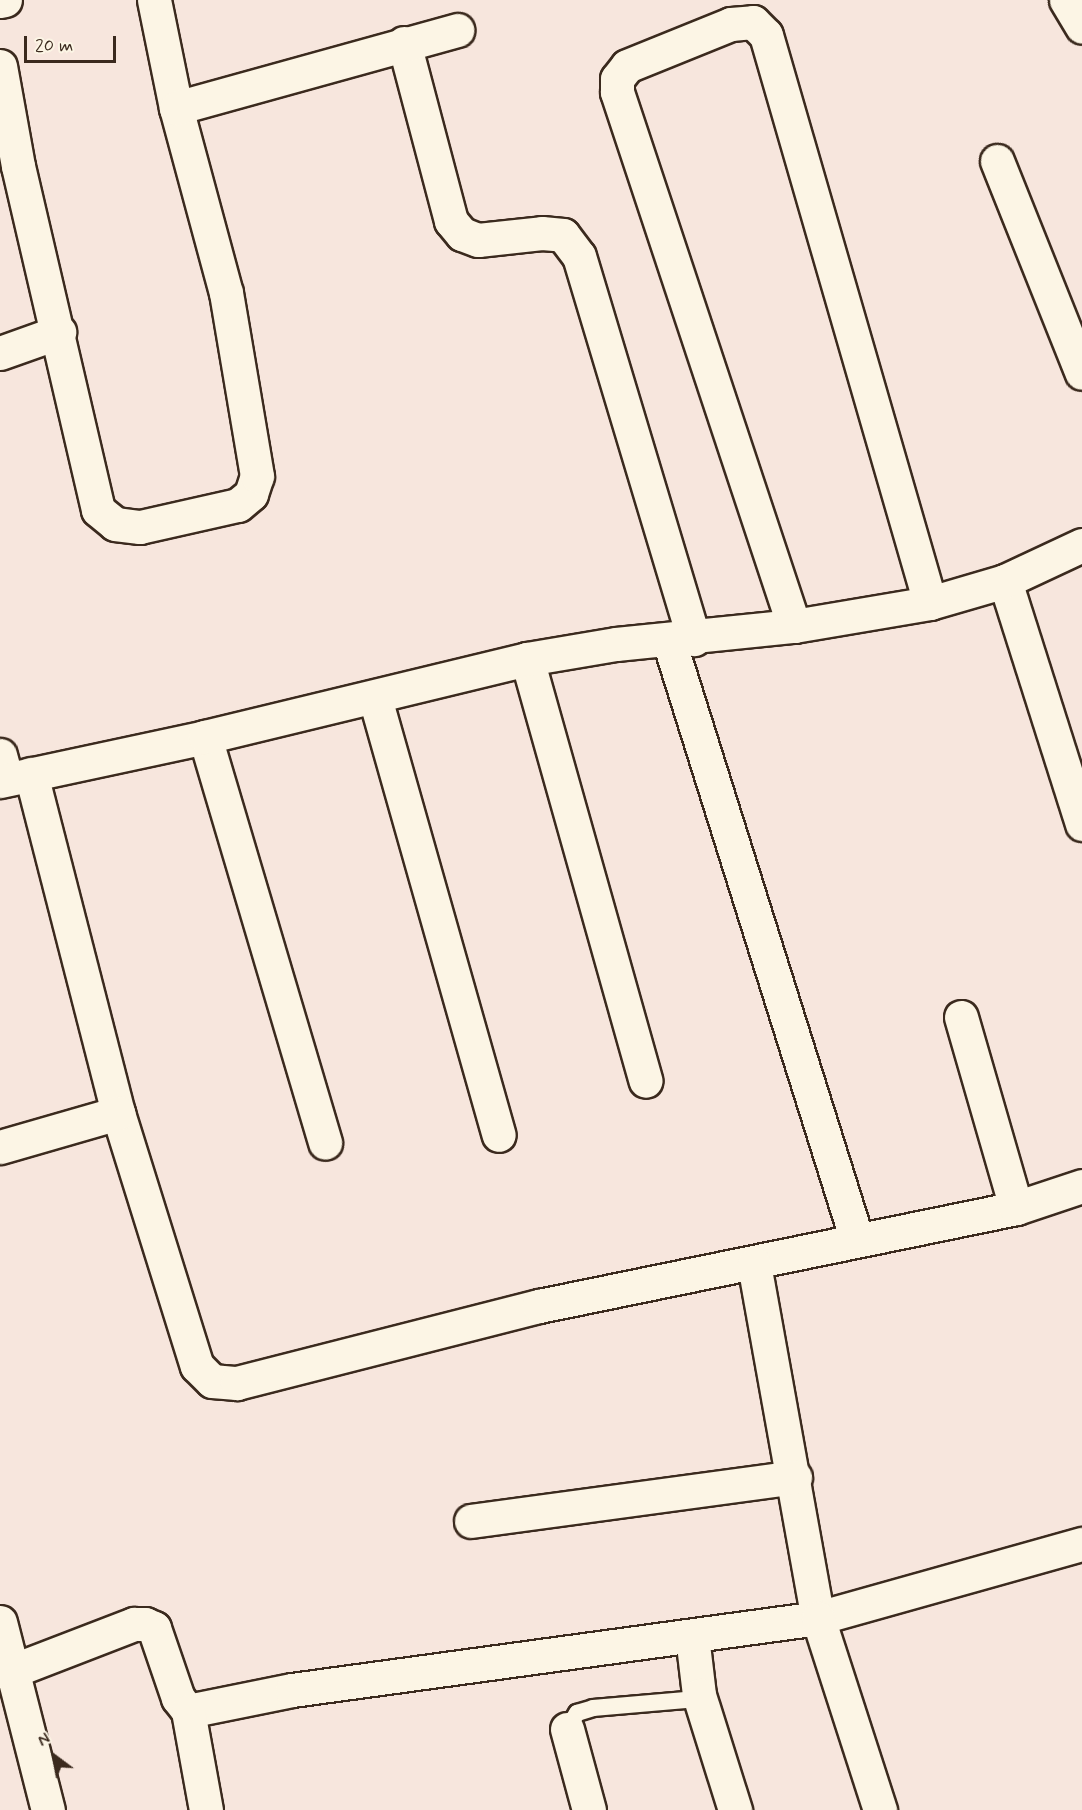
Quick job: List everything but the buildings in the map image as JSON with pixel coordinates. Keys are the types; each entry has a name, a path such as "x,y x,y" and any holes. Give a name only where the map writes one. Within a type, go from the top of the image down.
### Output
{"street":[{"path":"0,1 4,0"},
{"path":"0,66 18,166 59,332 98,510 115,524 140,527 238,505 250,494 257,476 226,293 176,108 154,0"},
{"path":"1066,0 1082,27"},
{"path":"794,626 617,92 617,79 627,66 731,24 753,22 766,35 930,603"},
{"path":"176,108 457,30"},
{"path":"404,43 452,221 462,234 478,240 542,233 563,235 579,256 682,640 857,1240"},
{"path":"997,161 1082,373"},
{"path":"0,353 59,332"},
{"path":"1082,545 1005,581 930,603 794,626 682,640 616,644 527,659 375,698 205,737 9,772 197,1366 212,1381 237,1383 539,1306 754,1264 857,1240 1016,1208 1082,1186"},
{"path":"1005,581 1082,824"},
{"path":"527,659 646,1081"},
{"path":"375,698 499,1135"},
{"path":"205,737 325,1143"},
{"path":"961,1017 1016,1208"},
{"path":"0,1148 118,1113"},
{"path":"754,1264 795,1477 818,1618 880,1810"},
{"path":"471,1521 795,1477"},
{"path":"188,1711 326,1685 818,1618 1082,1544"},
{"path":"0,1622 6,1671 48,1810"},
{"path":"6,1671 134,1624 145,1624 154,1628 178,1698 188,1711 206,1810"},
{"path":"692,1636 699,1695 735,1810"},
{"path":"567,1729 589,1810"}],"lane":[{"path":"567,1729 578,1713 593,1708 686,1700 699,1695"}]}
